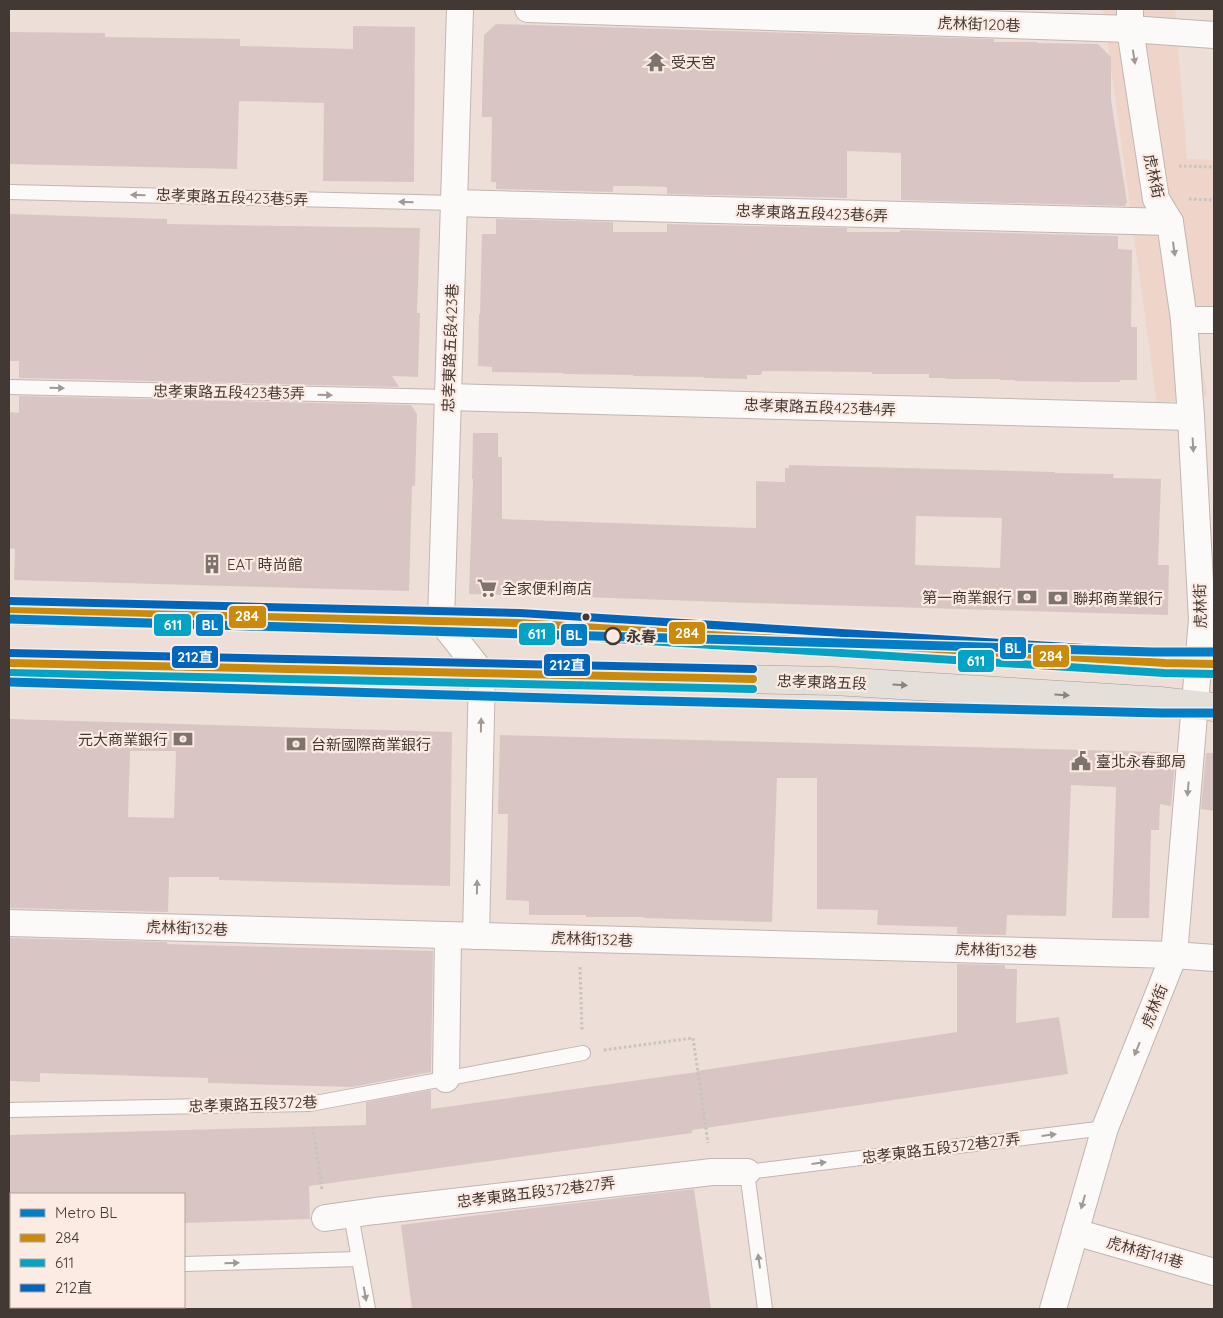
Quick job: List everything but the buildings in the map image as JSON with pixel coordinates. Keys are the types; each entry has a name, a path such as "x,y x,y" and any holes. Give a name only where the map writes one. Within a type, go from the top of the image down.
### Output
{"main road":[{"path":"9,611 519,623 1165,664 1206,664"},
{"name":"忠孝東路五段","path":"9,663 834,681 1160,701 1204,706"}],"street":[{"name":"忠孝東路五段423巷","path":"441,621 460,9"},
{"name":"虎林街120巷","path":"528,9 1130,19 1214,35"},
{"name":"虎林街","path":"1053,1309 1105,1128 1174,955 1204,706 1206,664 1184,320 1170,222 1156,199 1130,19"},
{"name":"忠孝東路五段423巷6弄","path":"454,204 1170,222"},
{"path":"1184,320 1214,320"},
{"name":"忠孝東路五段423巷4弄","path":"448,397 1191,417"},
{"path":"441,621 482,673 476,936"},
{"name":"虎林街132巷","path":"9,923 1174,955 1214,958"},
{"path":"446,1079 448,935"},
{"name":"忠孝東路五段372巷27弄","path":"325,1218 712,1172 747,1172"},
{"name":"虎林街141巷","path":"1075,1232 1214,1272"}],"lane":[{"name":"忠孝東路五段423巷5弄","path":"9,192 454,204"},
{"name":"忠孝東路五段423巷3弄","path":"9,387 448,397"},
{"name":"忠孝東路五段372巷","path":"9,1110 310,1104 583,1053"},
{"name":"忠孝東路五段372巷27弄","path":"747,1172 1105,1128"},
{"path":"747,1172 765,1309"},
{"path":"351,1215 368,1309"},
{"path":"185,1264 359,1259"}],"path":[{"path":"579,939 583,1053 693,1038 712,1172"},
{"path":"310,1104 325,1218"}],"shaded area":[{"path":"1103,9 1175,9 1187,159 1214,160 1214,306 1191,306 1207,395 1157,404"}],"metro line":[{"name":"BL","path":"9,619 1153,652 1214,652"},
{"name":"BL","path":"9,682 619,700 1214,713"}],"transit line":[{"name":"212直","path":"9,601 520,613 1165,653 1214,654"},
{"name":"284","path":"9,611 519,623 1165,663 1214,664"},
{"name":"611","path":"9,621 519,633 1164,673 1214,674"},
{"name":"212直","path":"9,653 753,669"},
{"name":"284","path":"9,663 753,679"},
{"name":"611","path":"9,673 753,689"}],"place":[{"name":"受天宮","path":"656,62"},
{"name":"EAT 時尚館","path":"212,564"},
{"name":"全家便利商店","path":"487,588"},
{"name":"第一商業銀行","path":"1027,597"},
{"name":"聯邦商業銀行","path":"1058,598"},
{"name":"永春","path":"613,636"},
{"name":"元大商業銀行","path":"183,739"},
{"name":"台新國際商業銀行","path":"296,744"},
{"name":"臺北永春郵局","path":"1081,761"}]}
